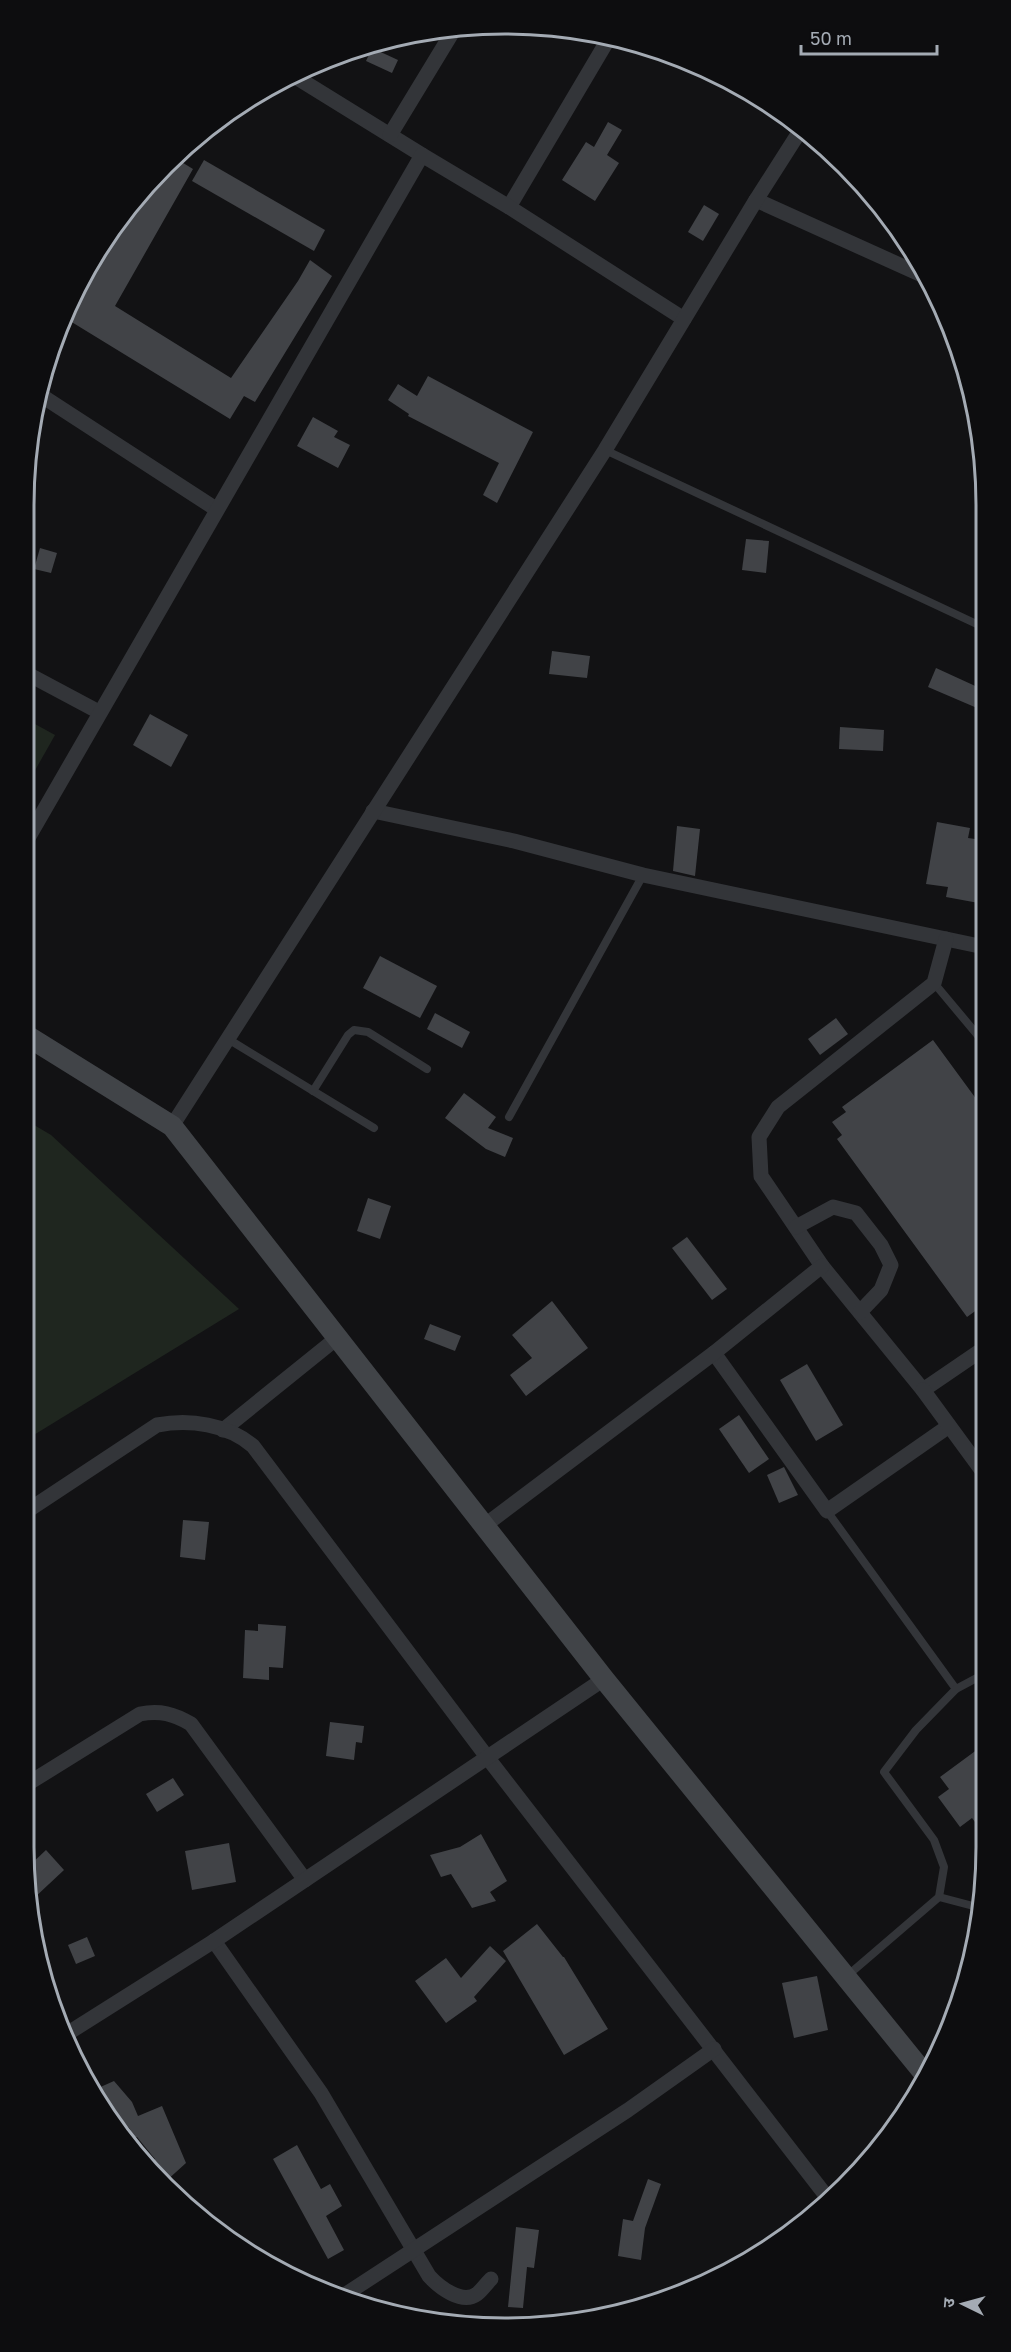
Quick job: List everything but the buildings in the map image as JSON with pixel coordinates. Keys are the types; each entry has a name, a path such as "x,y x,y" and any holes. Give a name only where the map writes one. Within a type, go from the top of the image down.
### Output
{"street":[{"path":"390,135 449,39"},
{"path":"509,207 604,46"},
{"path":"302,81 509,207 684,320"},
{"path":"172,1126 605,450 797,136"},
{"path":"34,827 422,155"},
{"path":"756,200 914,271"},
{"path":"47,399 216,509"},
{"path":"34,677 99,712"},
{"path":"373,812 514,841 643,875 976,945"},
{"path":"946,939 934,983 778,1107 759,1137 761,1176 822,1266 923,1390 976,1462"},
{"path":"34,1040 172,1126 604,1679 920,2069"},
{"path":"796,1227 833,1207 856,1213 881,1245 891,1265 881,1290 860,1312"},
{"path":"484,1526 714,1353 822,1266"},
{"path":"223,1430 337,1338"},
{"path":"714,1353 827,1511 949,1426"},
{"path":"923,1390 976,1354"},
{"path":"34,1506 157,1425 180,1421 240,1434 253,1446 487,1757 824,2193"},
{"path":"72,2031 214,1941 604,1679"},
{"path":"34,1780 140,1714 155,1711 175,1714 191,1724 305,1880"},
{"path":"214,1941 321,2093 412,2251 435,2283 456,2296 472,2297 478,2294 491,2279"},
{"path":"350,2291 628,2110 714,2049"}],"lane":[{"path":"605,450 976,624"},
{"path":"509,1117 643,875"},
{"path":"934,983 976,1033"},
{"path":"313,1091 348,1035 354,1030 368,1032 427,1069"},
{"path":"228,1039 374,1128"},
{"path":"827,1511 956,1689"},
{"path":"846,1977 939,1897 944,1867 934,1840 884,1772 916,1730 956,1689 976,1679"},
{"path":"939,1897 972,1907"}],"shaded area":[{"path":"34,723 55,735 34,772"},
{"path":"34,1125 51,1135 239,1309 34,1435"}]}
